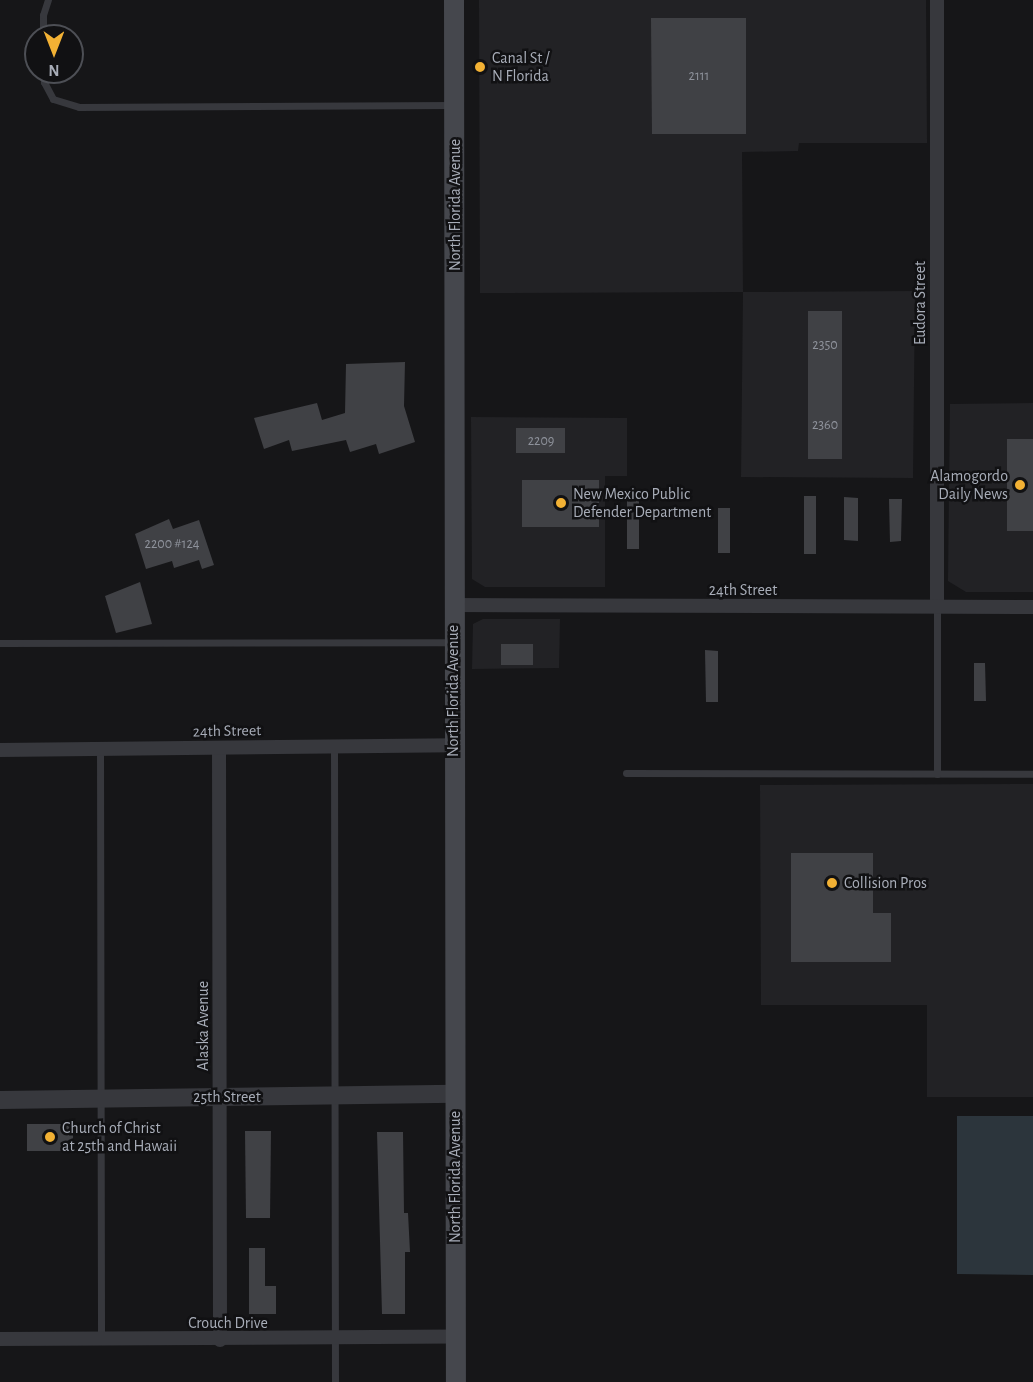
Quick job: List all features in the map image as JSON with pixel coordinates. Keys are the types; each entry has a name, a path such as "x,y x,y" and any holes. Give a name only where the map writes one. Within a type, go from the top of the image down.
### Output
{"main road":[{"name":"North Florida Avenue","path":"454,0 453,642 456,1382"}],"street":[{"name":"Eudora Street","path":"937,0 937,607"},
{"name":"24th Street","path":"453,605 1033,607"},
{"name":"24th Street","path":"0,750 454,745"},
{"name":"Alaska Avenue","path":"219,748 220,1340"},
{"name":"25th Street","path":"0,1100 455,1094"},
{"name":"Crouch Drive","path":"0,1339 220,1340 456,1337"}],"lane":[{"path":"43,24 43,15 48,0"},
{"path":"46,84 53,99 79,107 455,105"},
{"path":"937,607 937,774"},
{"path":"0,643 453,642"},
{"path":"334,745 335,1382"},
{"path":"100,749 101,1340"},
{"path":"626,773 1033,774"}],"shaded area":[{"path":"479,0 926,0 927,143 799,143 798,151 742,152 743,292 480,293"},
{"path":"915,291 913,478 741,477 743,292"},
{"path":"1033,403 1033,592 966,592 948,581 950,404"},
{"path":"471,417 627,418 627,476 605,476 605,587 485,587 472,579"},
{"path":"483,619 560,619 559,668 472,669 473,624"},
{"path":"1033,784 1033,1097 927,1097 927,1005 761,1005 760,785"},
{"path":"957,1116 1033,1116 1033,1275 957,1274"}],"building":[{"path":"651,18 746,18 746,134 652,134"},
{"path":"808,311 842,311 842,459 808,459"},
{"path":"405,362 404,406 415,442 379,454 376,444 350,452 346,440 292,451 289,440 264,449 254,418 317,403 322,420 345,413 346,364"},
{"path":"516,428 565,428 565,453 516,453"},
{"name":"Alamogordo Daily News","path":"1007,439 1033,439 1033,531 1007,531"},
{"name":"New Mexico Public Defender Department","path":"522,480 599,480 599,527 522,527"},
{"path":"804,496 816,496 816,554 804,554"},
{"path":"844,497 858,498 858,541 844,540"},
{"path":"627,498 639,498 639,549 627,549"},
{"path":"889,499 902,499 901,541 890,542"},
{"path":"718,508 730,508 730,553 718,553"},
{"path":"169,519 173,529 199,520 214,565 202,569 199,560 174,568 172,561 146,569 135,534"},
{"path":"140,582 152,624 116,633 105,596"},
{"path":"501,644 533,644 533,665 501,665"},
{"path":"705,650 718,651 718,702 706,702"},
{"path":"974,663 985,663 986,701 974,701"},
{"name":"Collision Pros","path":"791,853 873,853 873,913 891,913 891,962 791,962"},
{"name":"Church of Christ at 25th and Hawaii","path":"27,1124 73,1124 73,1151 27,1151"},
{"path":"245,1131 271,1131 270,1218 246,1218"},
{"path":"377,1132 403,1132 404,1213 408,1213 410,1252 405,1252 405,1314 382,1314"},
{"path":"249,1248 265,1248 265,1286 276,1286 276,1314 249,1314"}],"place":[{"name":"Canal St / N Florida","path":"480,67"},
{"name":"Alamogordo Daily News","path":"1020,485"},
{"name":"New Mexico Public Defender Department","path":"561,503"},
{"name":"Collision Pros","path":"832,883"},
{"name":"Church of Christ at 25th and Hawaii","path":"50,1137"}]}
